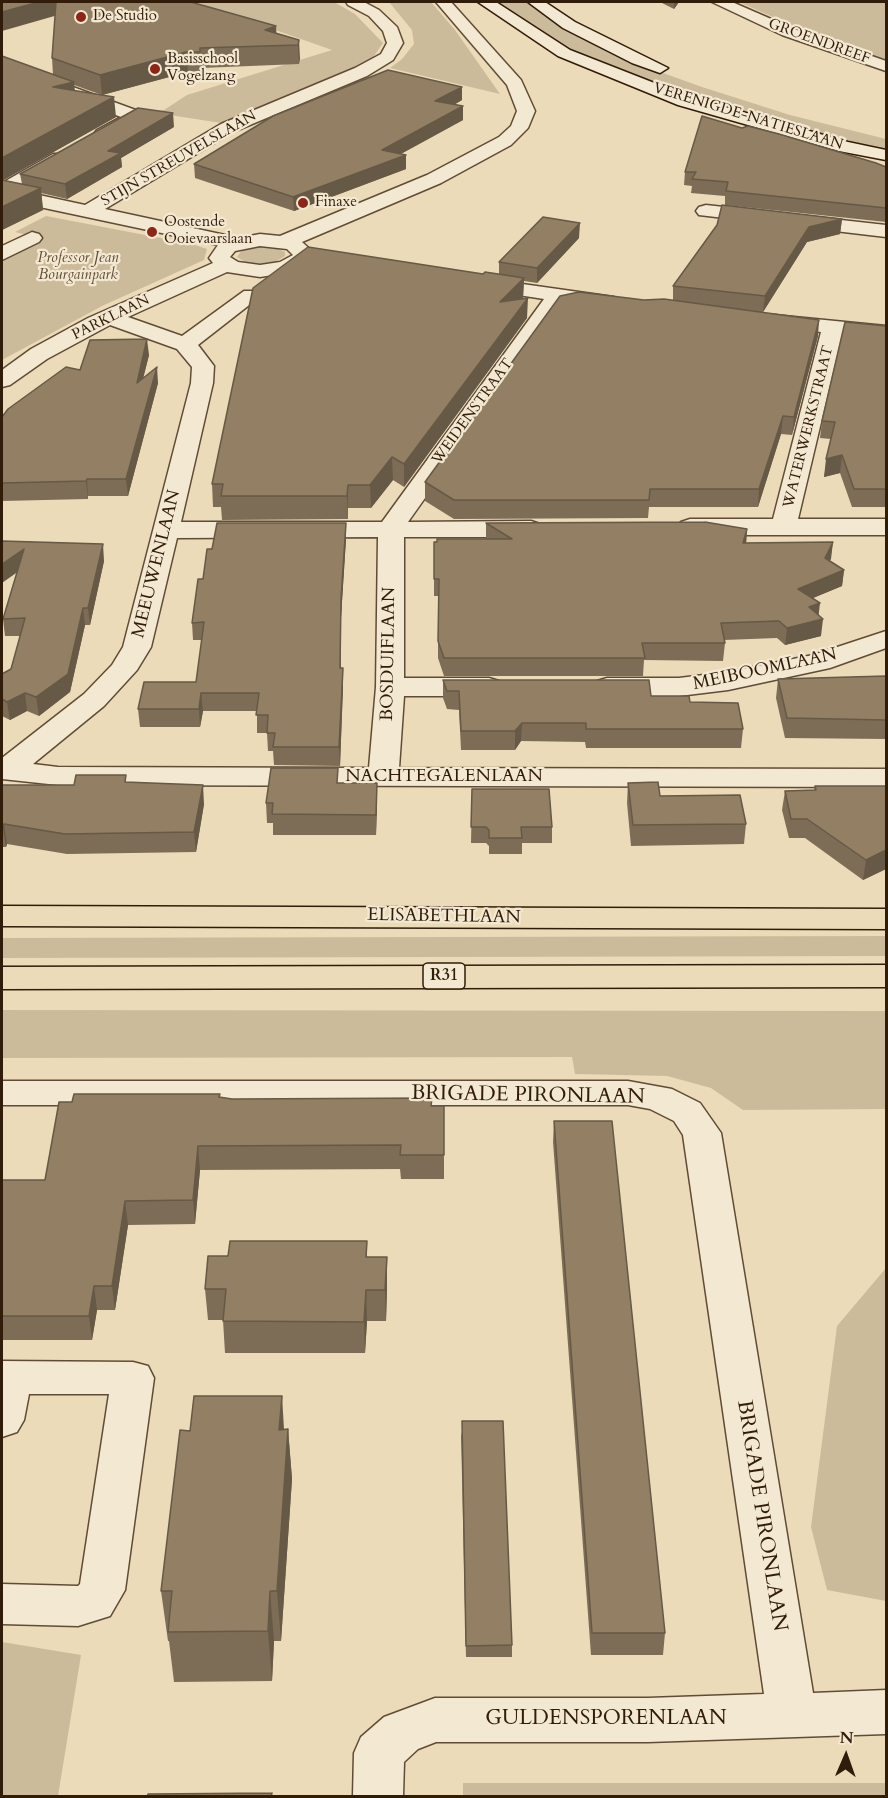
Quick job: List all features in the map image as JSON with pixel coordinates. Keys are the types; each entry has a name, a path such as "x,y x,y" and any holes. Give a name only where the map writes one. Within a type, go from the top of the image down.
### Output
{"main road":[{"name":"ELISABETHLAAN","path":"2,915 886,919"},
{"name":"R31","path":"2,978 886,976"}],"street":[{"name":"STIJN STREUVELSLAAN","path":"87,212 227,128 272,107 361,72 387,57 395,43 394,36 372,7 353,2"},
{"path":"284,242 434,179 505,141 519,128 526,111 515,84 443,2"},
{"name":"VERENIGDE-NATIESLAAN","path":"486,2 564,53 684,100 845,147 886,155"},
{"name":"VERENIGDE-NATIESLAAN","path":"535,2 569,25 628,55 679,75"},
{"name":"GROENDREEF","path":"720,2 788,32 886,66"},
{"path":"2,66 135,116 2,191"},
{"path":"2,191 87,212 236,243 260,240 284,242 298,247 303,257"},
{"path":"706,211 886,231"},
{"path":"2,254 32,238"},
{"path":"236,243 219,254 219,258 226,265 247,270 273,270 295,264 303,257 339,262"},
{"name":"PARKLAAN","path":"2,380 39,354 109,317 226,265"},
{"path":"465,282 628,304"},
{"path":"109,317 185,344 251,295"},
{"name":"WEIDENSTRAAT","path":"391,530 399,513 558,295"},
{"path":"754,319 886,332"},
{"name":"WATERWERKSTRAAT","path":"784,526 833,327"},
{"name":"MEEUWENLAAN","path":"3,770 35,749 94,700 123,670 136,647 202,383 204,366 185,344"},
{"path":"665,527 886,527"},
{"path":"166,530 558,528"},
{"name":"BOSDUIFLAAN","path":"383,777 390,687 391,530"},
{"name":"MEIBOOMLAAN","path":"584,687 678,687 728,681 820,662 886,639"},
{"path":"390,687 513,687"},
{"name":"NACHTEGALENLAAN","path":"3,770 58,776 886,778"},
{"name":"BRIGADE PIRONLAAN","path":"2,1093 628,1093 659,1098 687,1112 702,1133 792,1716"},
{"path":"2,1420 6,1377 133,1378 102,1590 93,1602 78,1606 2,1604"},
{"name":"GULDENSPORENLAAN","path":"378,1797 379,1753 401,1733 435,1720 648,1720 886,1712"}],"green space":[{"path":"196,2 334,2 355,14 383,43 374,56 354,70 221,123 150,112 164,110 187,95 332,50"},
{"path":"389,2 431,2 455,30 500,94 390,68 402,59 414,44 412,30"},
{"path":"496,2 526,2 581,37 652,69 702,87 790,115 886,139 886,151 827,138 689,98 634,77 570,49 513,15"},
{"path":"739,2 886,2 886,61 818,37"},
{"name":"Professor Jean Bourgainpark","path":"46,216 192,244 207,249 204,260 102,306 2,360 2,261 43,239 15,232"},
{"path":"260,246 279,249 285,252 285,256 275,262 260,264 247,263 237,257 242,250"},
{"path":"886,936 886,956 2,958 2,938"},
{"path":"2,1010 886,1011 886,1109 743,1110 711,1088 667,1076 575,1074 572,1057 2,1058"},
{"path":"886,1268 886,1601 827,1590 811,1527 837,1326"},
{"path":"2,1642 81,1655 58,1796 2,1796"},
{"path":"463,1783 886,1783 886,1796 463,1796"}],"building":[{"path":"2,2 39,2 2,12"},
{"path":"56,2 191,2 276,26 265,30 299,40 298,45 200,48 200,52 186,52 100,75 52,58"},
{"path":"2,56 74,82 53,87 114,97 2,158"},
{"path":"388,70 462,87 435,101 463,106 382,150 406,155 293,197 194,164 273,116"},
{"path":"138,108 173,113 108,151 121,153 65,184 20,174"},
{"path":"702,116 742,128 748,126 779,134 886,167 886,208 726,191 728,182 692,179 696,172 685,172"},
{"path":"2,180 41,188 2,207"},
{"path":"722,205 842,219 809,227 765,296 673,286 717,225"},
{"path":"543,217 580,223 537,268 499,262"},
{"path":"308,247 483,274 485,272 524,278 500,302 528,298 404,464 392,457 370,485 348,485 347,496 221,496 223,484 212,484 253,288"},
{"path":"579,292 644,300 664,299 819,320 794,417 783,416 759,489 650,489 649,500 454,500 425,482 560,296"},
{"path":"845,322 886,326 886,489 854,489 842,455 826,459 835,422 822,421"},
{"path":"147,339 137,383 157,367 126,479 2,483 2,417 8,409 66,367 80,370 90,340"},
{"path":"705,522 747,529 743,543 833,542 825,558 844,570 798,589 820,603 809,607 823,619 787,628 779,621 721,623 725,643 642,643 645,658 444,658 438,641 439,579 434,579 434,542 437,542 437,539 512,539 486,523"},
{"path":"217,523 346,523 341,599 340,668 343,668 339,747 273,747 275,733 267,733 268,715 256,715 259,693 201,693 199,709 138,709 144,682 196,682 204,622 192,623 198,579 203,579 207,549 212,549"},
{"path":"2,541 103,544 88,608 83,608 68,674 36,697 25,693 7,702 2,699 2,674 11,669 25,618 3,619 24,549 2,564"},
{"path":"886,676 886,720 787,718 778,679"},
{"path":"443,680 649,680 651,696 689,696 690,702 738,703 743,729 586,729 586,723 522,723 515,731 461,731 459,691 447,691"},
{"path":"271,768 338,768 337,783 377,783 376,815 272,814 273,803 266,803"},
{"path":"76,775 126,775 125,782 203,785 194,832 65,834 4,824 2,827 2,785 74,785"},
{"path":"658,782 660,796 740,795 746,824 633,825 628,783"},
{"path":"815,786 886,786 886,850 866,860 807,819 791,819 785,791 816,790"},
{"path":"472,789 549,789 552,827 521,827 522,838 489,838 489,830 486,827 471,827"},
{"path":"74,1094 220,1094 219,1097 232,1099 432,1098 431,1106 444,1106 444,1155 400,1155 401,1145 198,1146 193,1200 125,1201 112,1286 94,1286 89,1316 2,1316 2,1180 45,1180 59,1102 72,1102"},
{"path":"554,1121 612,1121 665,1633 592,1633"},
{"path":"230,1241 367,1241 366,1257 387,1257 385,1290 366,1290 364,1322 223,1321 226,1289 205,1289 208,1256 228,1256"},
{"path":"194,1396 282,1396 279,1430 288,1429 277,1591 270,1591 268,1631 168,1632 172,1591 161,1591 180,1430 190,1431"},
{"path":"462,1421 503,1421 512,1645 466,1646"},
{"path":"272,1793 271,1797 147,1797 148,1794"}],"place":[{"name":"De Studio","path":"81,17"},
{"name":"Basisschool Vogelzang","path":"155,69"},
{"name":"Finaxe","path":"303,203"},
{"name":"Oostende Ooievaarslaan","path":"152,232"}]}
